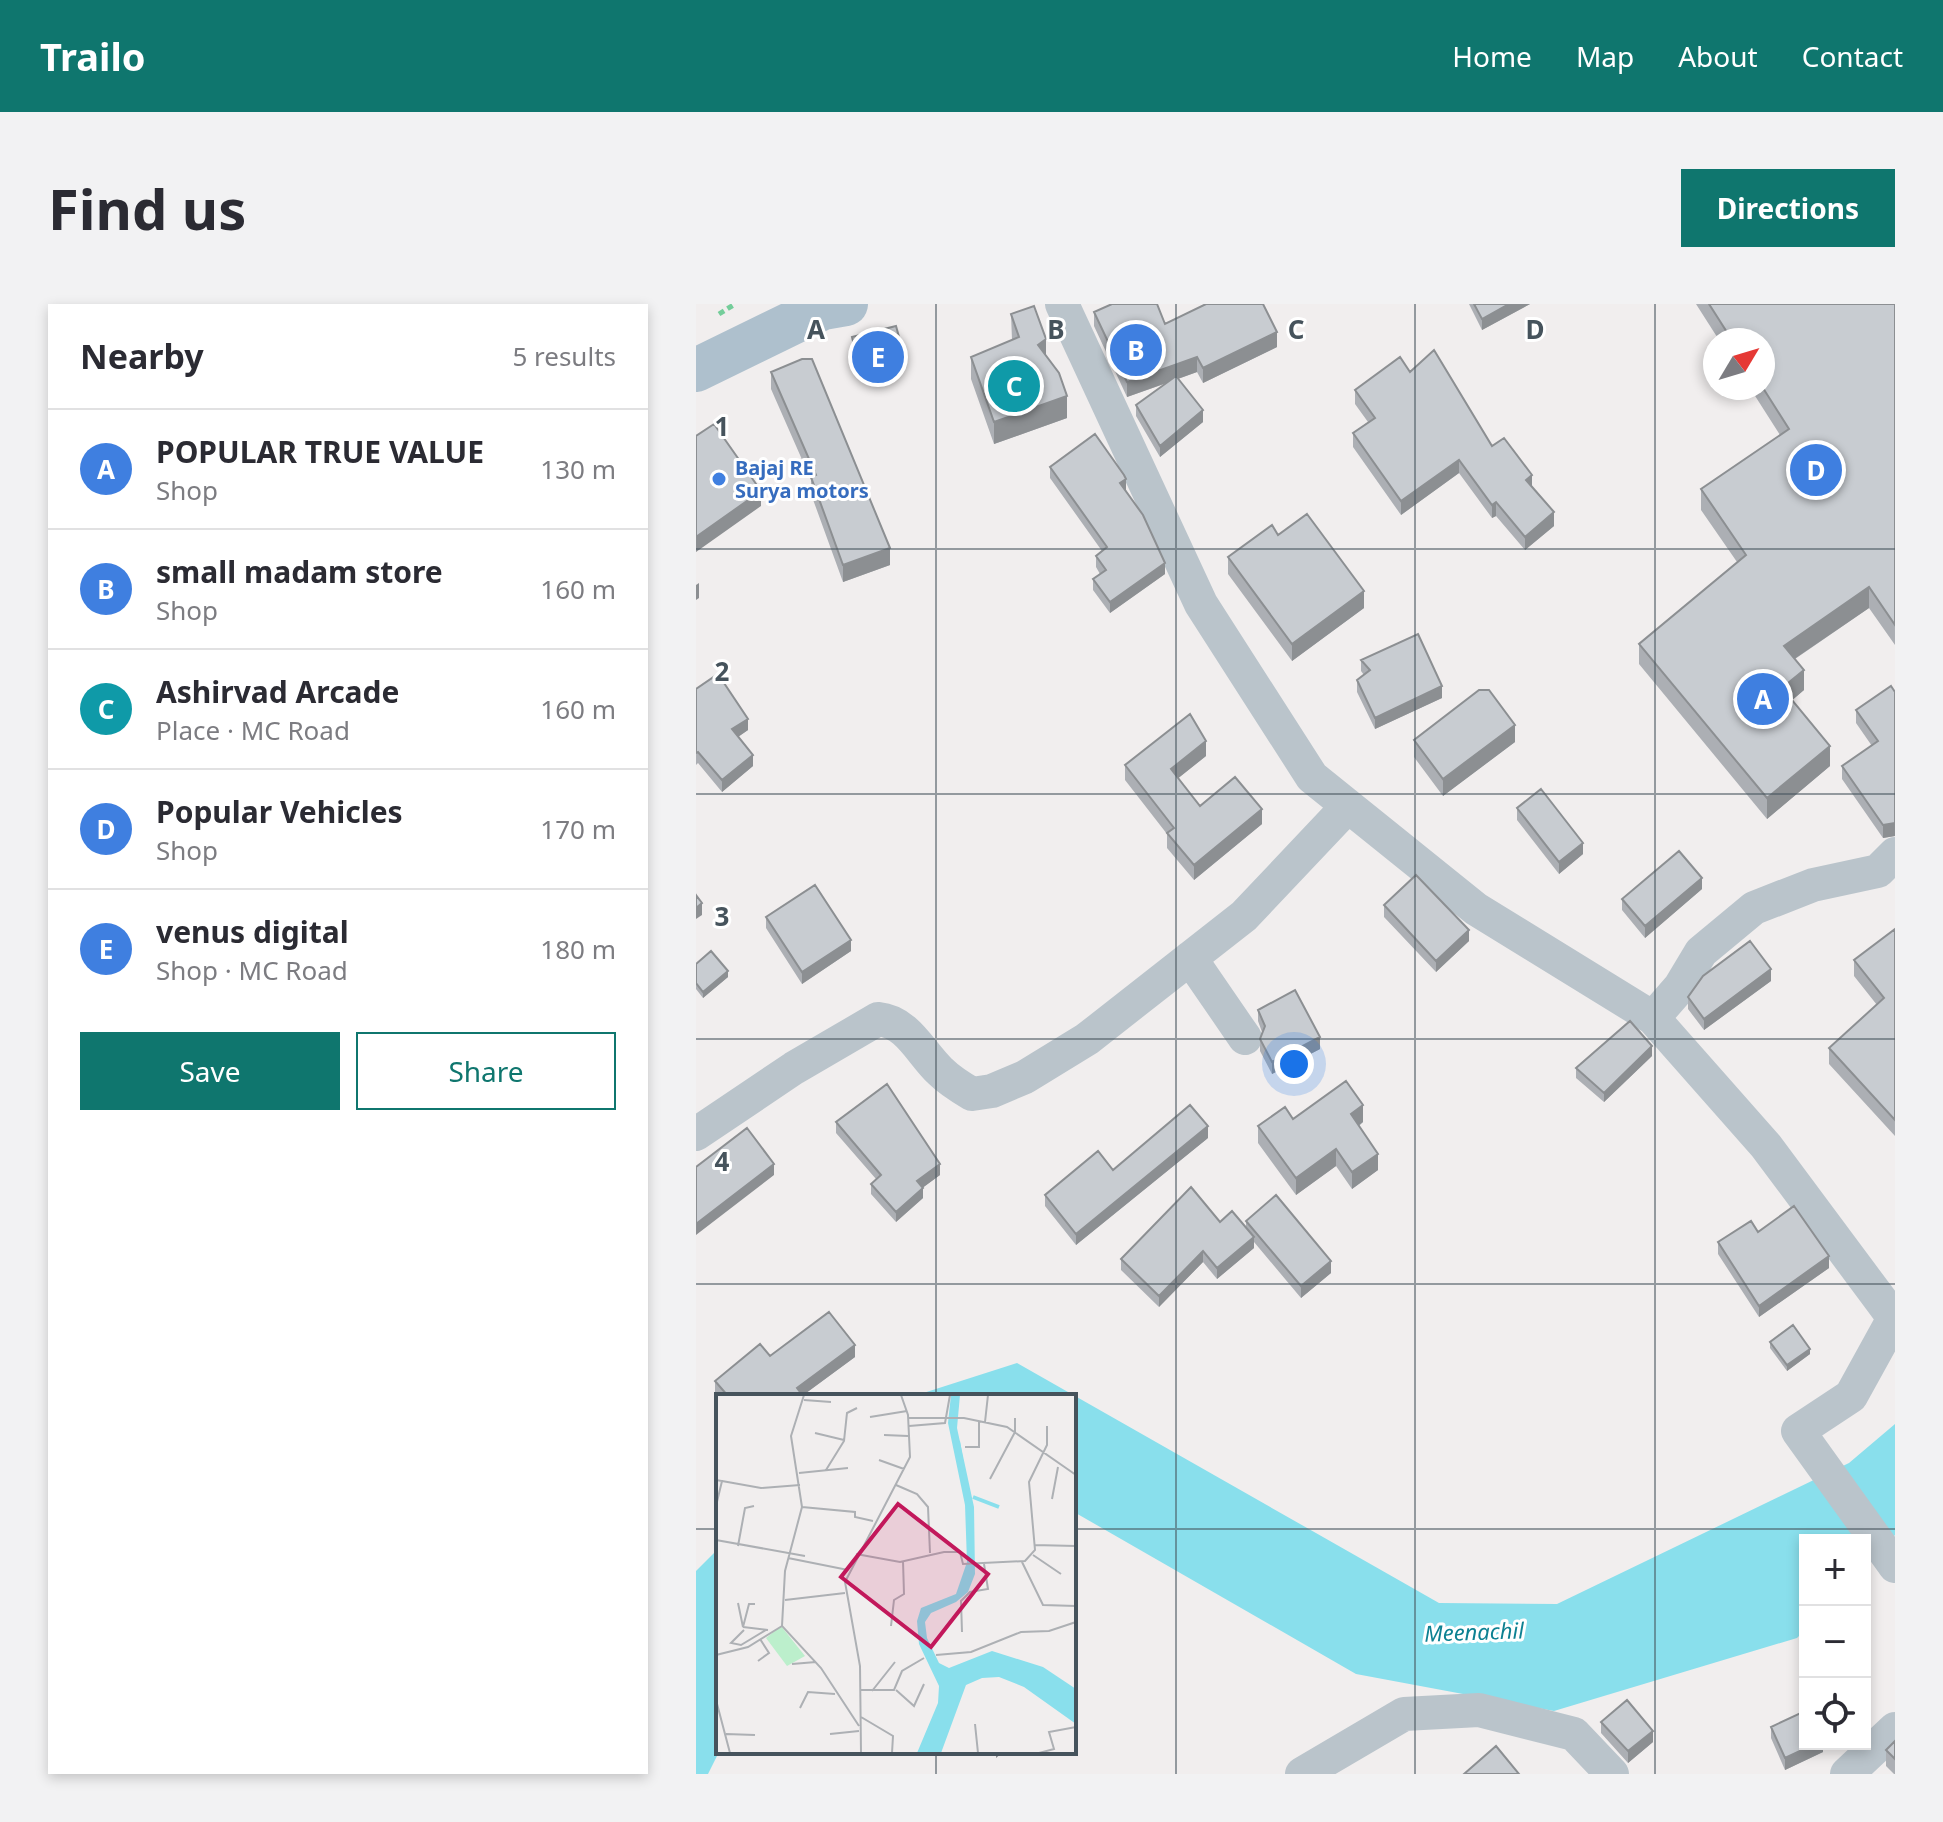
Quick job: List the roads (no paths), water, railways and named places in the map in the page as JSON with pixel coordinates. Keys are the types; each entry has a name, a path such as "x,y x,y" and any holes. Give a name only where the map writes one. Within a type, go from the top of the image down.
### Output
{"main road":[{"path":"696,370 830,305"}],"street":[{"path":"1062,304 1201,604 1312,777 1476,909 1653,1018 1766,1146 1894,1318 1851,1396 1798,1431 1895,1566"},
{"path":"696,1134 794,1068 878,1019 892,1020 904,1029 938,1070 972,1094 992,1091 1025,1077 1087,1039 1244,916 1348,806"},
{"path":"1653,1018 1680,987 1701,952 1754,908 1813,885 1878,871 1895,854"},
{"path":"1190,958 1245,1038"},
{"path":"1302,1774 1404,1714 1479,1710 1574,1734 1612,1774"},
{"path":"1847,1774 1895,1729"}],"water":[{"path":"1017,1363 1072,1394 920,1394"},
{"name":"Meenachil","path":"1076,1397 1439,1603 1557,1604 1849,1463 1895,1424 1895,1535 1871,1561 1871,1534 1799,1534 1797,1638 1554,1711 1356,1674 1076,1513"},
{"path":"716,1551 718,1754 708,1774 696,1774 696,1571"}],"place":[{"name":"small madam store","path":"1136,350"},
{"name":"venus digital","path":"878,357"},
{"name":"Ashirvad Arcade","path":"1014,386"},
{"name":"Popular Vehicles","path":"1816,470"},
{"name":"Bajaj RE Surya motors","path":"719,479"},
{"name":"POPULAR TRUE VALUE","path":"1763,699"}]}
